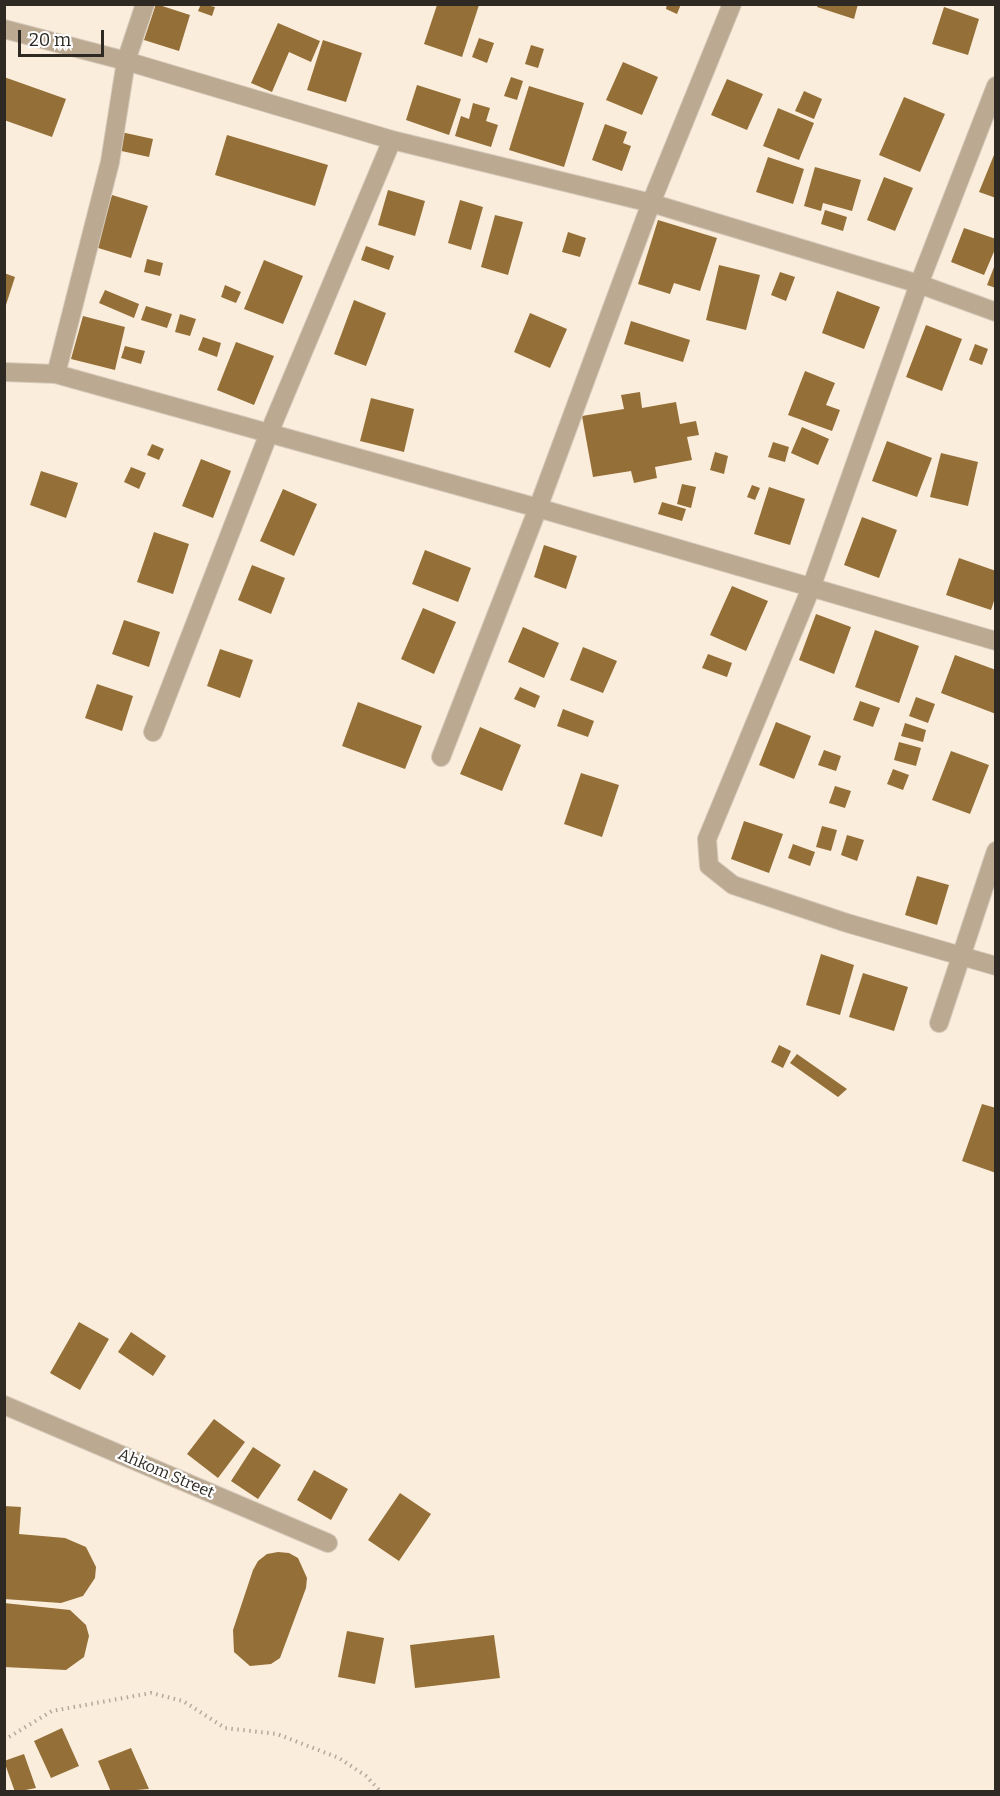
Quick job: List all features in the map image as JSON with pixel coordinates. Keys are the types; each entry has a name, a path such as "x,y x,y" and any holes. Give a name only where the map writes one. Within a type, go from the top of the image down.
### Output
{"street":[{"path":"56,374 110,162 126,61 145,4"},
{"path":"441,758 538,508 651,203 732,4"},
{"path":"4,29 126,61 392,140 651,203 919,284 996,312"},
{"path":"996,86 919,284 812,588 707,839 709,866 733,885 847,923 962,954 996,966"},
{"path":"153,732 269,433 392,140"},
{"path":"4,372 56,374 538,508 996,641"},
{"path":"939,1023 996,851"},
{"name":"Ahkom Street","path":"4,1405 327,1543"}],"path":[{"path":"4,1740 52,1711 150,1693 183,1701 225,1728 277,1734 339,1758 366,1776 381,1791"}],"building":[{"path":"156,4 190,15 179,51 144,40"},
{"path":"201,4 215,7 212,16 198,11"},
{"path":"667,4 681,4 677,14 666,9"},
{"path":"818,4 858,4 854,19 817,7"},
{"path":"437,5 479,5 462,57 424,44"},
{"path":"944,7 979,19 968,55 932,44"},
{"path":"278,23 320,41 311,62 289,52 272,92 251,83"},
{"path":"479,38 494,43 487,63 472,57"},
{"path":"323,40 362,53 346,102 307,90"},
{"path":"531,45 544,49 538,68 525,64"},
{"path":"623,62 658,77 642,115 606,100"},
{"path":"4,77 66,99 52,137 4,120"},
{"path":"511,77 523,81 517,100 504,96"},
{"path":"727,79 763,94 747,130 711,115"},
{"path":"417,85 461,99 449,135 406,120"},
{"path":"529,86 584,103 564,167 509,150"},
{"path":"804,91 822,99 814,119 795,111"},
{"path":"904,97 945,114 920,172 879,155"},
{"path":"473,103 490,108 486,121 498,125 491,147 455,136 461,116 469,119"},
{"path":"778,108 814,123 799,160 763,146"},
{"path":"605,124 627,132 623,143 631,146 622,171 592,160"},
{"path":"121,132 153,139 149,157 117,150"},
{"path":"227,135 328,165 315,206 215,175"},
{"path":"996,150 996,198 979,192"},
{"path":"768,157 804,169 793,204 756,192"},
{"path":"815,167 861,180 852,211 823,203 821,211 804,206"},
{"path":"884,177 913,188 895,231 867,220"},
{"path":"388,190 425,201 415,236 378,225"},
{"path":"112,195 148,206 131,258 95,247"},
{"path":"460,200 483,207 471,250 448,243"},
{"path":"825,210 847,217 843,231 821,224"},
{"path":"495,215 523,222 508,275 481,267"},
{"path":"658,220 717,238 700,291 674,283 670,294 638,284"},
{"path":"964,228 996,239 996,247 984,275 951,262"},
{"path":"568,232 586,238 580,257 562,252"},
{"path":"366,246 394,256 389,270 361,260"},
{"path":"147,259 163,263 160,276 144,272"},
{"path":"264,260 303,276 283,324 244,309"},
{"path":"996,262 996,288 987,285"},
{"path":"719,265 760,275 746,330 706,320"},
{"path":"780,272 795,277 786,301 771,295"},
{"path":"4,273 15,277 5,308 4,308"},
{"path":"225,285 241,292 236,303 221,297"},
{"path":"105,290 139,304 134,318 99,303"},
{"path":"837,291 880,307 864,349 822,333"},
{"path":"354,300 386,313 366,366 334,354"},
{"path":"146,306 172,314 167,328 141,320"},
{"path":"530,313 567,329 550,368 514,352"},
{"path":"180,314 196,319 190,336 175,332"},
{"path":"83,316 125,327 115,370 71,359"},
{"path":"631,321 690,340 683,362 624,344"},
{"path":"926,325 962,339 942,391 906,377"},
{"path":"203,337 221,343 217,357 198,350"},
{"path":"236,342 274,356 254,405 217,390"},
{"path":"975,344 988,349 982,365 969,360"},
{"path":"125,346 145,351 141,364 121,358"},
{"path":"805,371 835,383 826,405 840,410 832,431 788,415"},
{"path":"640,392 642,408 676,402 680,424 696,421 699,435 687,437 692,460 655,467 657,478 634,483 631,471 593,477 582,416 624,409 621,395"},
{"path":"371,398 414,409 404,452 360,441"},
{"path":"802,427 829,439 818,465 791,453"},
{"path":"887,441 932,458 917,497 872,481"},
{"path":"773,442 789,447 785,462 768,457"},
{"path":"152,444 164,449 159,460 147,455"},
{"path":"715,452 728,456 724,474 710,470"},
{"path":"941,453 978,462 968,506 930,497"},
{"path":"201,459 231,471 213,518 182,506"},
{"path":"131,467 146,473 139,489 124,482"},
{"path":"41,471 78,483 66,518 30,505"},
{"path":"682,484 696,487 691,508 677,504"},
{"path":"752,485 760,488 755,500 747,497"},
{"path":"769,487 805,499 790,545 754,534"},
{"path":"283,489 317,504 294,556 260,541"},
{"path":"662,502 686,509 682,521 658,514"},
{"path":"862,517 897,530 879,578 844,565"},
{"path":"154,532 189,544 173,594 137,582"},
{"path":"544,545 577,556 566,589 534,577"},
{"path":"425,550 471,568 458,602 412,584"},
{"path":"959,558 996,571 996,595 991,610 946,595"},
{"path":"252,565 285,578 271,614 238,600"},
{"path":"732,586 768,601 746,651 710,635"},
{"path":"423,608 456,622 434,674 401,659"},
{"path":"816,614 851,627 834,674 799,660"},
{"path":"124,620 160,632 149,667 112,654"},
{"path":"523,627 559,643 544,678 508,662"},
{"path":"875,630 919,646 899,703 855,687"},
{"path":"583,647 617,661 603,693 570,680"},
{"path":"220,649 253,660 240,698 207,686"},
{"path":"708,654 732,663 727,677 702,668"},
{"path":"955,655 996,670 996,714 941,693"},
{"path":"97,684 133,696 122,731 85,718"},
{"path":"520,687 540,696 535,708 514,699"},
{"path":"916,697 935,704 928,723 909,716"},
{"path":"860,701 880,708 873,727 853,720"},
{"path":"358,702 422,726 405,769 342,746"},
{"path":"563,709 594,721 588,737 557,726"},
{"path":"776,722 811,736 794,779 759,765"},
{"path":"905,723 926,730 923,742 901,736"},
{"path":"480,727 521,745 502,791 460,774"},
{"path":"899,742 921,748 916,766 894,760"},
{"path":"824,750 841,756 836,771 818,765"},
{"path":"951,751 989,765 970,814 932,800"},
{"path":"893,769 909,775 903,790 887,784"},
{"path":"581,773 619,785 602,837 564,824"},
{"path":"835,786 851,791 845,808 829,803"},
{"path":"744,821 783,834 769,873 731,859"},
{"path":"822,826 837,830 831,851 816,847"},
{"path":"847,835 864,840 857,861 841,855"},
{"path":"793,844 815,852 810,866 788,858"},
{"path":"917,876 949,885 937,925 905,915"},
{"path":"821,954 854,965 840,1015 806,1005"},
{"path":"863,973 908,987 894,1031 849,1017"},
{"path":"779,1045 791,1051 783,1068 771,1062"},
{"path":"797,1054 847,1089 838,1097 790,1063"},
{"path":"982,1104 996,1108 996,1173 962,1161"},
{"path":"79,1322 109,1339 80,1390 50,1373"},
{"path":"131,1332 166,1356 153,1376 118,1352"},
{"path":"214,1419 245,1442 218,1478 187,1454"},
{"path":"253,1447 281,1465 258,1499 231,1481"},
{"path":"314,1470 348,1489 331,1520 297,1500"},
{"path":"400,1493 431,1514 399,1561 368,1540"},
{"path":"4,1506 21,1507 19,1534 65,1538 86,1547 96,1567 95,1578 83,1596 61,1603 4,1599"},
{"path":"289,1553 298,1558 307,1578 306,1588 280,1658 271,1664 250,1666 234,1652 233,1630 258,1561 267,1554"},
{"path":"4,1603 70,1610 86,1625 89,1636 84,1657 66,1670 4,1667"},
{"path":"347,1631 384,1638 375,1684 338,1677"},
{"path":"494,1635 500,1678 415,1688 410,1645"},
{"path":"62,1728 79,1766 51,1778 34,1741"},
{"path":"131,1748 149,1789 111,1792 98,1761"},
{"path":"24,1754 36,1788 15,1792 4,1761"}]}
